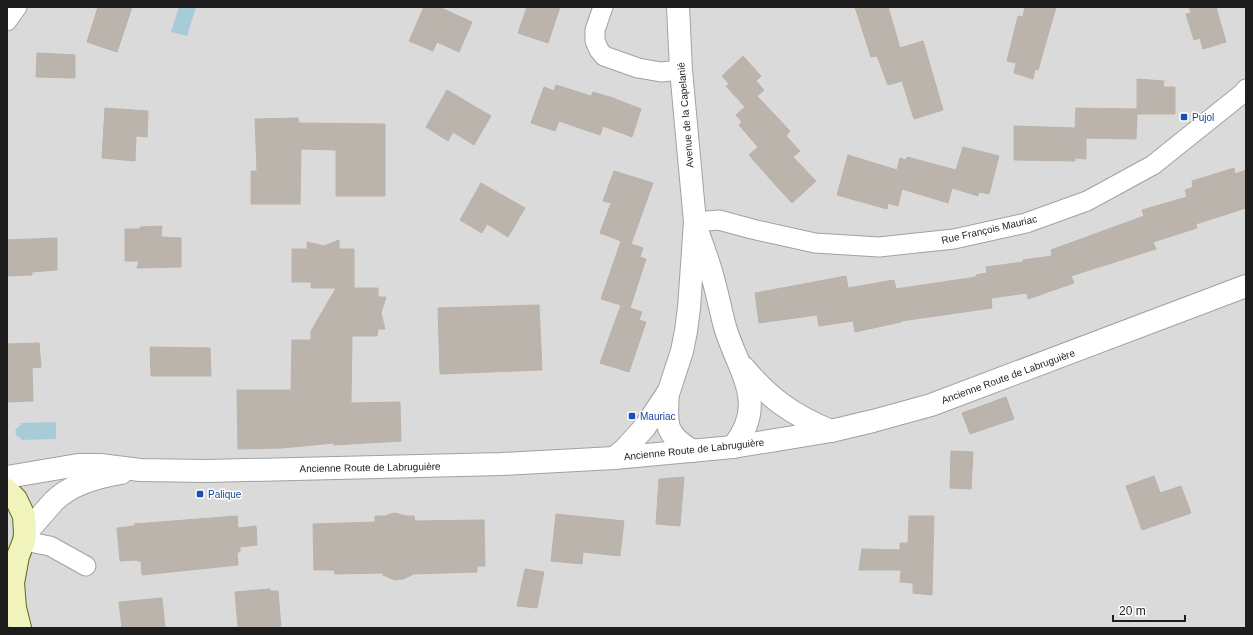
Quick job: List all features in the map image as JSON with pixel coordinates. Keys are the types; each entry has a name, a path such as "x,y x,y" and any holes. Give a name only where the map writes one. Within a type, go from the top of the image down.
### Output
{"main road":[{"path":"7,490 16,499 24,516 13,583 15,608 20,628"}],"street":[{"path":"7,21 17,7"},
{"path":"603,7 595,30 594,40 598,50 604,56 638,68 661,72 681,70"},
{"name":"Avenue de la Capelanié","path":"678,7 681,70 695,222"},
{"name":"Rue François Mauriac","path":"695,222 719,220 815,243 878,247 954,239 1004,228 1087,201 1153,165 1245,93"},
{"path":"695,222 715,283 726,329 747,384 749,413 746,426 741,437 733,447"},
{"path":"693,451 680,444 671,434 667,411 669,391 682,351 686,331 695,222"},
{"name":"Ancienne Route de Labruguière","path":"140,470 238,470 502,464 614,458 733,447 831,431 931,405 1246,286"},
{"path":"740,364 757,383 789,410 806,420 831,431"},
{"path":"614,458 625,449 645,426 669,391"},
{"path":"7,477 78,465 100,465 140,470"},
{"path":"19,550 54,500 69,490 84,482 140,470"},
{"path":"19,550 50,546 86,566"}],"shaded area":[{"path":"7,7 1246,7 1246,628 7,628"}],"water":[{"path":"179,7 196,7 187,36 171,32"},
{"path":"56,422 56,439 21,440 15,431 21,423"}],"building":[{"path":"98,7 132,7 117,52 87,42"},
{"path":"424,7 439,7 472,22 459,52 437,42 433,51 409,41"},
{"path":"527,7 560,7 548,43 518,33"},
{"path":"855,7 888,7 900,48 923,41 943,110 914,119 902,81 888,85 877,56 871,57"},
{"path":"1025,7 1056,7 1038,70 1035,69 1033,79 1014,73 1016,63 1007,61 1018,16 1023,17"},
{"path":"1189,7 1216,7 1226,42 1203,49 1200,38 1194,40 1186,14 1191,13"},
{"path":"37,53 75,55 75,78 36,77"},
{"path":"743,56 761,76 756,81 764,90 745,107 726,86 729,84 722,76"},
{"path":"1137,79 1164,81 1163,87 1175,87 1175,114 1137,114 1136,139 1086,138 1086,159 1075,158 1075,161 1014,160 1014,126 1075,128 1076,108 1137,109"},
{"path":"556,85 591,96 593,92 641,109 632,137 603,126 600,135 559,121 555,131 531,123 544,87 554,91"},
{"path":"447,90 491,116 474,145 453,132 448,141 426,127"},
{"path":"757,96 790,131 786,136 800,151 793,157 816,181 792,203 749,155 758,147 739,125 742,122 736,115"},
{"path":"105,108 148,111 147,137 136,136 135,161 102,158"},
{"path":"298,118 299,123 385,124 385,196 336,196 336,150 301,149 300,204 251,204 251,171 257,171 255,119"},
{"path":"963,147 999,156 989,194 979,192 978,196 952,188 948,203 902,189 898,206 888,203 887,209 837,195 848,155 897,170 900,158 906,160 907,157 956,170"},
{"path":"1234,168 1235,174 1246,170 1246,208 1196,224 1197,228 1153,242 1156,249 1071,276 1074,283 1028,299 1027,293 991,298 992,308 901,321 855,332 853,321 819,326 817,315 759,323 755,293 846,276 848,288 894,280 896,289 976,277 976,275 987,273 986,267 1052,256 1051,250 1144,216 1142,210 1187,197 1185,190 1193,187 1192,181"},
{"path":"614,171 653,183 631,244 643,248 640,257 646,259 630,308 642,312 639,320 646,322 629,372 600,363 621,305 601,299 621,241 600,233 611,203 603,201"},
{"path":"481,183 525,208 508,237 487,224 482,233 460,220"},
{"path":"162,226 161,237 181,238 181,267 137,268 139,261 125,261 125,229 140,229 140,227"},
{"path":"57,238 57,270 32,272 32,275 7,276 7,240"},
{"path":"339,240 339,249 354,249 354,288 378,288 378,297 386,297 381,313 385,329 378,329 377,336 352,336 351,403 400,402 401,441 334,445 334,443 282,448 238,449 237,390 291,390 292,340 311,340 311,331 336,288 311,288 311,282 292,282 292,249 307,249 307,242 324,246"},
{"path":"539,305 542,370 440,374 438,308"},
{"path":"39,343 41,367 32,368 33,401 7,402 7,344"},
{"path":"150,347 210,348 211,376 151,376"},
{"path":"1006,397 1014,419 970,434 962,413"},
{"path":"951,451 973,452 971,489 950,488"},
{"path":"1154,476 1160,493 1181,486 1191,513 1142,530 1126,486"},
{"path":"684,477 680,526 656,524 659,479"},
{"path":"395,513 406,516 414,516 415,521 484,520 485,566 477,566 477,572 412,574 403,579 395,580 383,575 383,573 335,574 334,570 314,570 313,524 375,522 375,516 386,516"},
{"path":"556,514 624,521 620,556 583,552 582,564 551,561"},
{"path":"237,516 238,528 256,526 257,545 240,547 240,552 237,552 238,565 142,575 141,561 120,561 117,528 135,526 134,524"},
{"path":"909,516 934,516 932,595 913,593 913,583 900,582 901,570 859,570 862,549 900,550 900,543 908,543"},
{"path":"525,569 544,572 537,608 517,606"},
{"path":"270,589 270,591 278,591 281,628 238,627 235,592"},
{"path":"162,598 165,628 122,628 119,602"}],"place":[{"name":"Pujol","path":"1184,117"},
{"name":"Mauriac","path":"632,416"},
{"name":"Palique","path":"200,494"}]}
